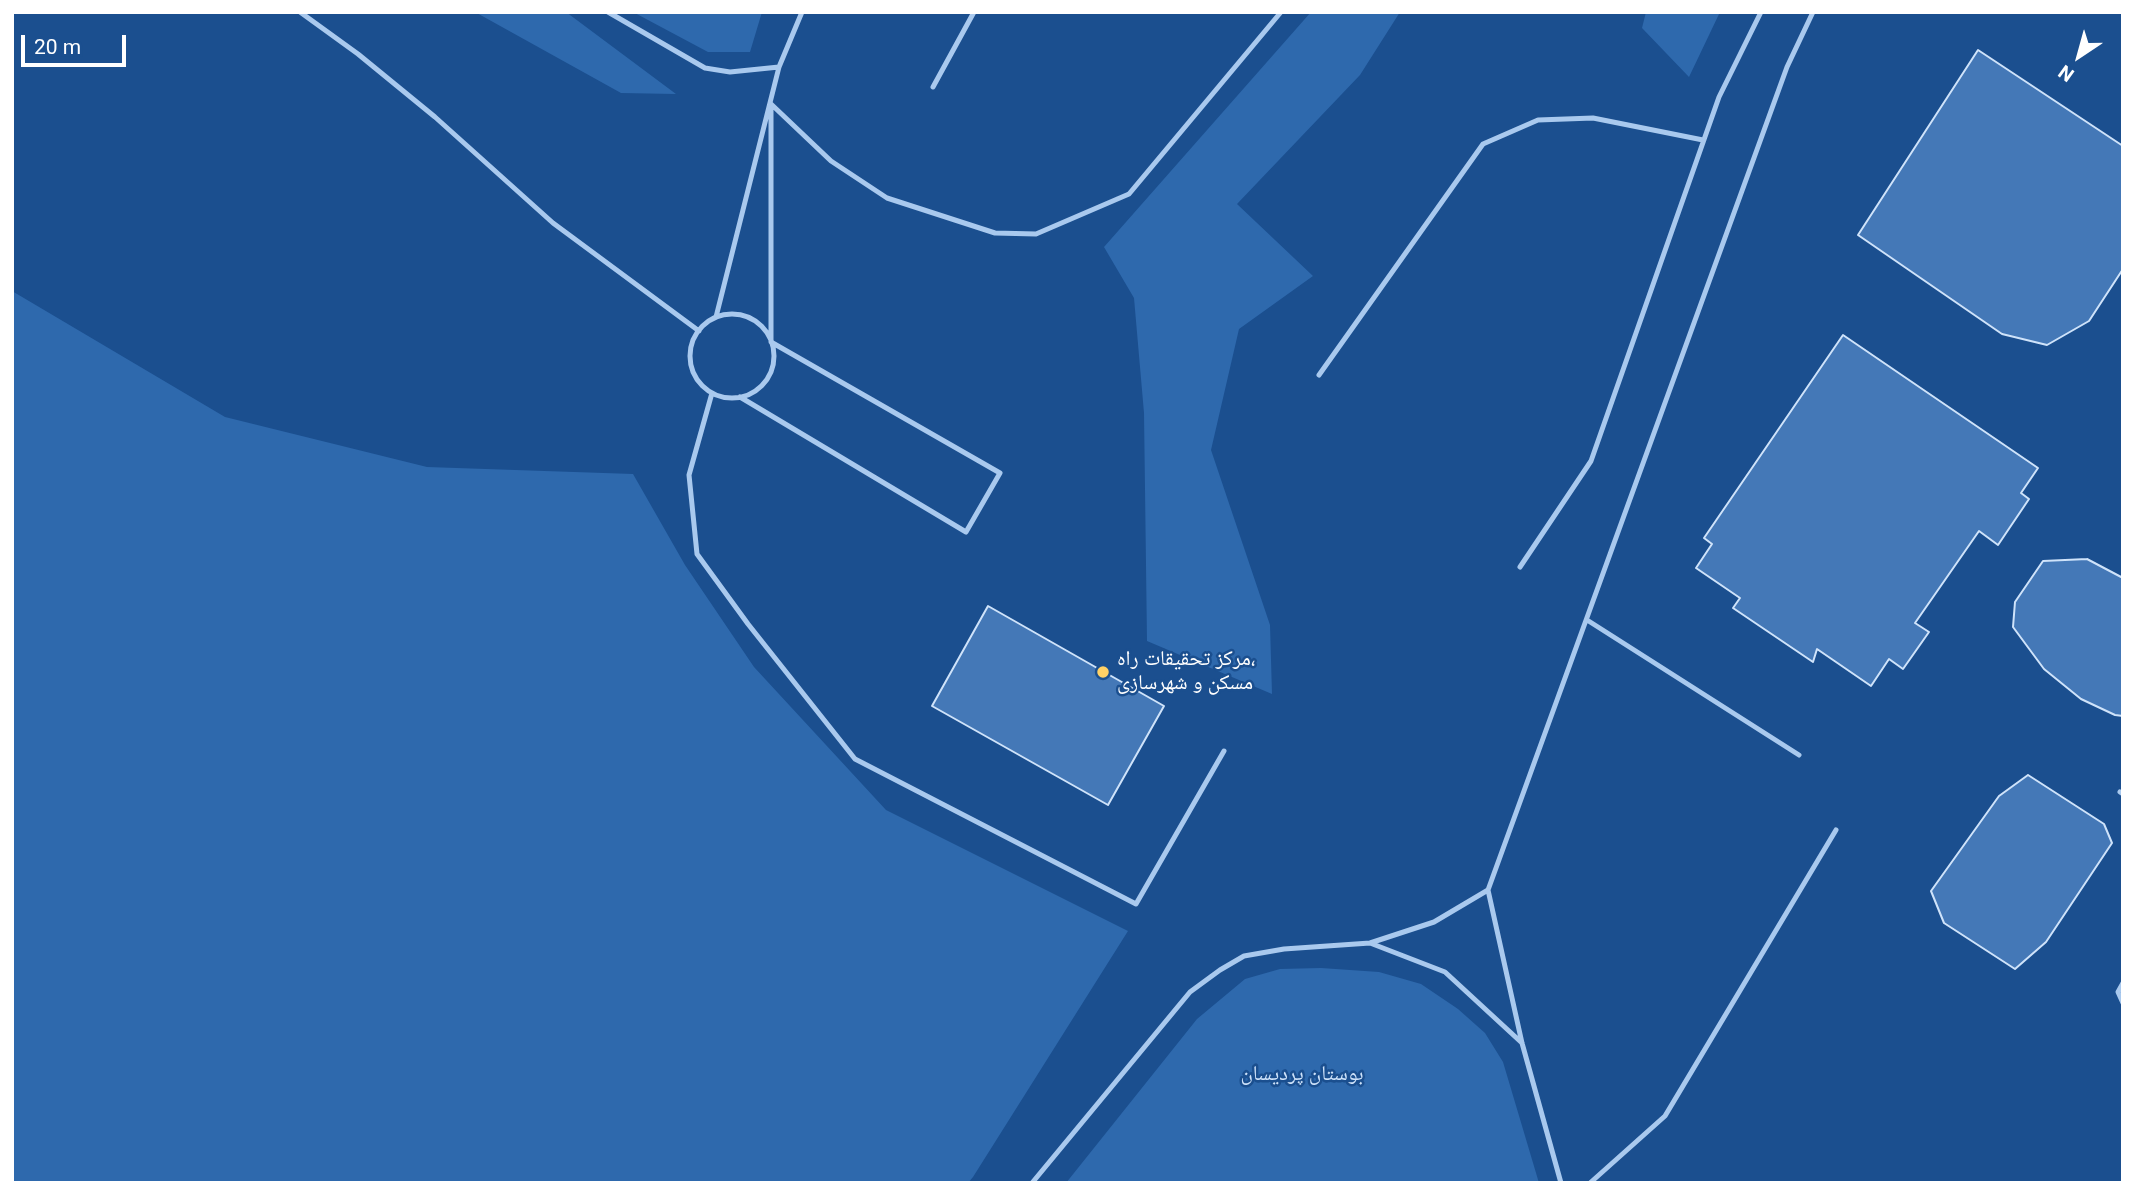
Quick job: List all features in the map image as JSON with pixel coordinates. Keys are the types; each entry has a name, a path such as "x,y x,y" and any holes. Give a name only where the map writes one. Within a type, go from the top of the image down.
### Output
{"lane":[{"path":"300,12 358,54 435,117 553,223 698,331"},
{"path":"608,12 705,68 730,72 779,66"},
{"path":"716,317 779,66 803,12"},
{"path":"933,87 974,12"},
{"path":"771,104 831,161 887,198 995,233 1036,234 1129,194 1281,12"},
{"path":"1520,567 1591,461 1719,97 1761,12"},
{"path":"1561,1183 1522,1043 1489,890 1787,67 1813,12"},
{"path":"740,397 966,532 1000,473 771,342 765,330 742,315 716,317 698,331 691,347 693,373 712,393 725,398 753,393 764,383 771,370 774,356 771,342 771,104"},
{"path":"1319,375 1483,145 1538,120 1593,118 1703,140"},
{"path":"712,393 689,475 697,554 748,624 855,759 1136,905 1224,751"},
{"path":"1587,620 1799,755"},
{"path":"1590,1183 1665,1116 1836,830"},
{"path":"1032,1183 1190,992 1220,970 1244,956 1284,949 1370,943 1434,922 1489,890"},
{"path":"1370,943 1444,972 1522,1043"},
{"path":"2123,983 2118,992 2123,1003"}],"green space":[{"path":"475,12 566,12 676,94 621,93"},
{"path":"633,12 762,12 750,52 708,52"},
{"path":"1311,12 1400,12 1360,75 1237,204 1313,276 1239,329 1211,450 1270,625 1272,694 1147,641 1144,413 1134,298 1104,247"},
{"path":"1646,12 1720,12 1689,77 1642,28"},
{"path":"12,291 225,417 427,467 633,474 685,565 754,667 886,810 1128,931 968,1183 12,1183"},
{"name":"بوستان پردیسان","path":"1321,968 1379,972 1421,984 1458,1009 1485,1033 1503,1062 1539,1183 1066,1183 1197,1019 1245,979 1280,969"}],"building":[{"path":"1978,50 2123,146 2123,269 2089,321 2047,345 2002,334 1858,235"},
{"path":"1843,335 2038,468 2021,493 2029,499 1998,545 1979,531 1915,623 1929,632 1903,669 1889,659 1871,686 1817,649 1813,662 1733,608 1740,598 1696,568 1712,544 1704,538"},
{"path":"2087,559 2123,578 2123,716 2081,699 2044,669 2013,627 2015,602 2043,561"},
{"path":"988,606 1164,706 1108,805 932,706"},
{"path":"2028,775 2104,824 2112,843 2046,942 2015,969 1944,923 1931,891 1999,796"}],"place":[{"name":"مرکز تحقیقات راه، مسکن و شهرسازی","path":"1103,672"}]}
